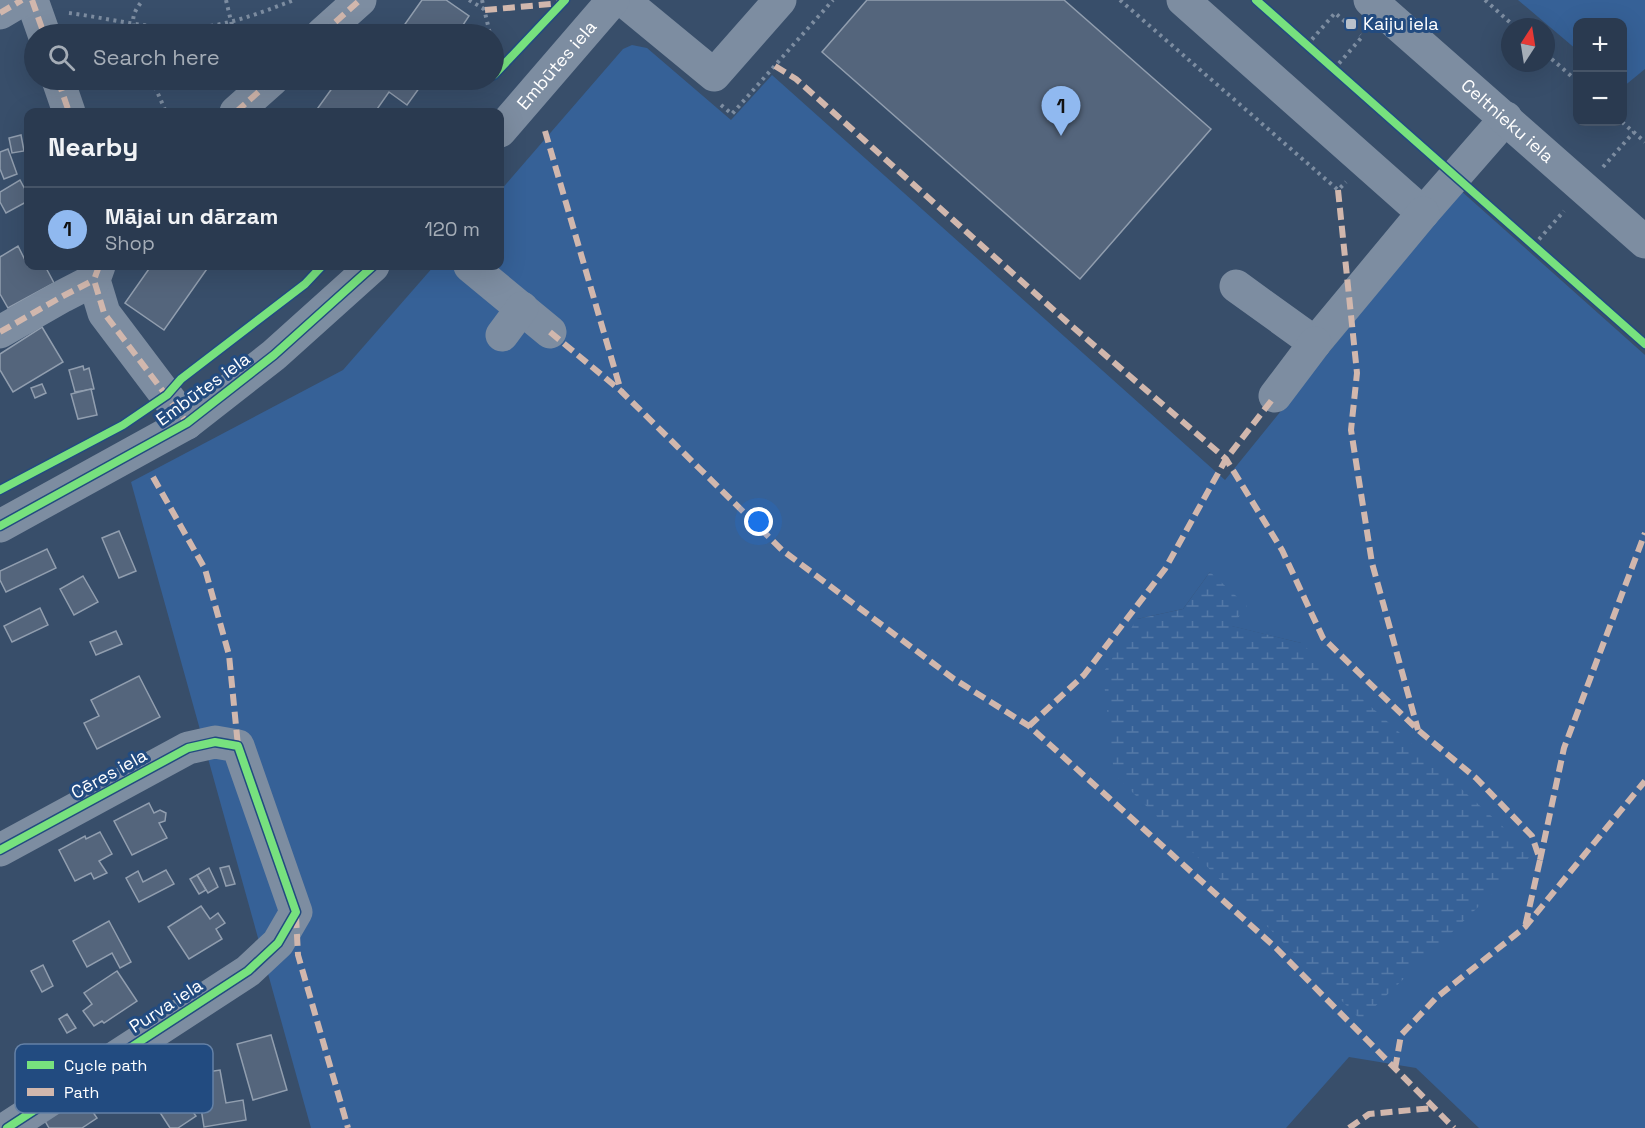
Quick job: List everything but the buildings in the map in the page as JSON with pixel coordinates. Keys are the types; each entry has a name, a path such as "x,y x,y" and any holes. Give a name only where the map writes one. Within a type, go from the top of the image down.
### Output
{"street":[{"path":"333,24 360,0"},
{"name":"Embūtes iela","path":"504,126 613,0"},
{"path":"623,0 714,75 780,0"},
{"path":"1183,0 1424,213"},
{"name":"Celtnieku iela","path":"1371,0 1644,238"},
{"path":"0,13 33,11"},
{"path":"61,90 68,108"},
{"path":"240,108 261,90"},
{"path":"1275,396 1315,343 1506,118"},
{"name":"Embūtes iela","path":"0,526 187,423 274,356 369,270"},
{"path":"475,270 550,332"},
{"path":"0,332 63,296 97,273 104,313 187,423"},
{"path":"1236,286 1315,343"},
{"path":"502,335 522,309"},
{"name":"Cēres iela","path":"0,850 188,748 215,742 238,746 296,912"},
{"name":"Purva iela","path":"136,1044 248,971 278,943 296,912"},
{"name":"Purva iela","path":"7,1128 30,1113"}],"path":[{"path":"132,23 134,12 143,0"},
{"path":"226,0 230,22"},
{"path":"216,24 243,20 294,0"},
{"path":"469,0 485,10"},
{"path":"482,0 488,24"},
{"path":"1119,0 1338,190 1365,161"},
{"path":"1485,0 1505,18"},
{"path":"33,11 143,24"},
{"path":"1307,45 1335,13 1362,37 1334,69"},
{"path":"1299,38 1316,53"},
{"path":"1325,61 1343,77"},
{"path":"504,65 507,62"},
{"path":"1555,62 1573,78"},
{"path":"156,90 164,108"},
{"path":"1627,126 1645,142"},
{"path":"1603,167 1634,132"},
{"path":"1534,245 1565,210"},
{"path":"1525,238 1542,253"}],"green space":[{"path":"1518,0 1645,0 1645,69 1627,84 1627,18 1573,18 1573,47 1555,31 1555,18 1539,18"},
{"path":"632,45 647,48 731,120 772,75 1225,480 1460,190 1645,355 1645,1128 1479,1128 1416,1068 1349,1057 1286,1128 311,1128 131,482 343,370 430,270 504,270 504,186 623,49","holes":["1210,572 1231,626 1301,643 1137,619 1183,609"]},
{"path":"1210,572 1247,606 1232,626 1301,643 1533,854 1361,1020 1114,774 1103,673 1137,619 1183,609"}],"marked path":[{"path":"0,13 22,0"},
{"path":"32,0 40,24"},
{"path":"333,24 360,0"},
{"path":"485,10 562,3"},
{"path":"775,66 796,79 1067,322 1226,459 1282,550 1323,638 1418,730 1476,778 1532,836 1540,860 1525,927"},
{"path":"61,90 68,108"},
{"path":"240,108 261,90"},
{"path":"545,131 621,391"},
{"path":"1338,190 1357,373 1351,430 1372,563 1418,730"},
{"path":"98,270 94,280 104,313 187,423"},
{"path":"0,332 94,280"},
{"path":"550,332 621,391 782,550 954,679 1029,726 1276,948 1454,1128"},
{"path":"1029,726 1084,675 1165,569 1226,459 1275,396"},
{"path":"153,477 205,569 229,655 238,746"},
{"path":"1540,860 1564,748 1645,533"},
{"path":"1395,1069 1401,1035 1436,998 1525,927 1645,781"},
{"path":"296,916 298,955 348,1128"},
{"path":"1349,1128 1369,1114 1433,1108"}],"cycle path":[{"path":"504,64 565,0"},
{"path":"1256,0 1645,344"},
{"path":"0,490 123,425 167,395 181,379 305,284 318,270"},
{"path":"0,526 187,423 274,355 369,270"},
{"path":"0,850 188,748 215,742 238,746 296,912 278,943 248,971 136,1044"},
{"path":"7,1128 30,1113"}],"place":[{"name":"Kaiju iela","path":"1351,24"},
{"name":"Mājai un dārzam","path":"1061,136"}]}
